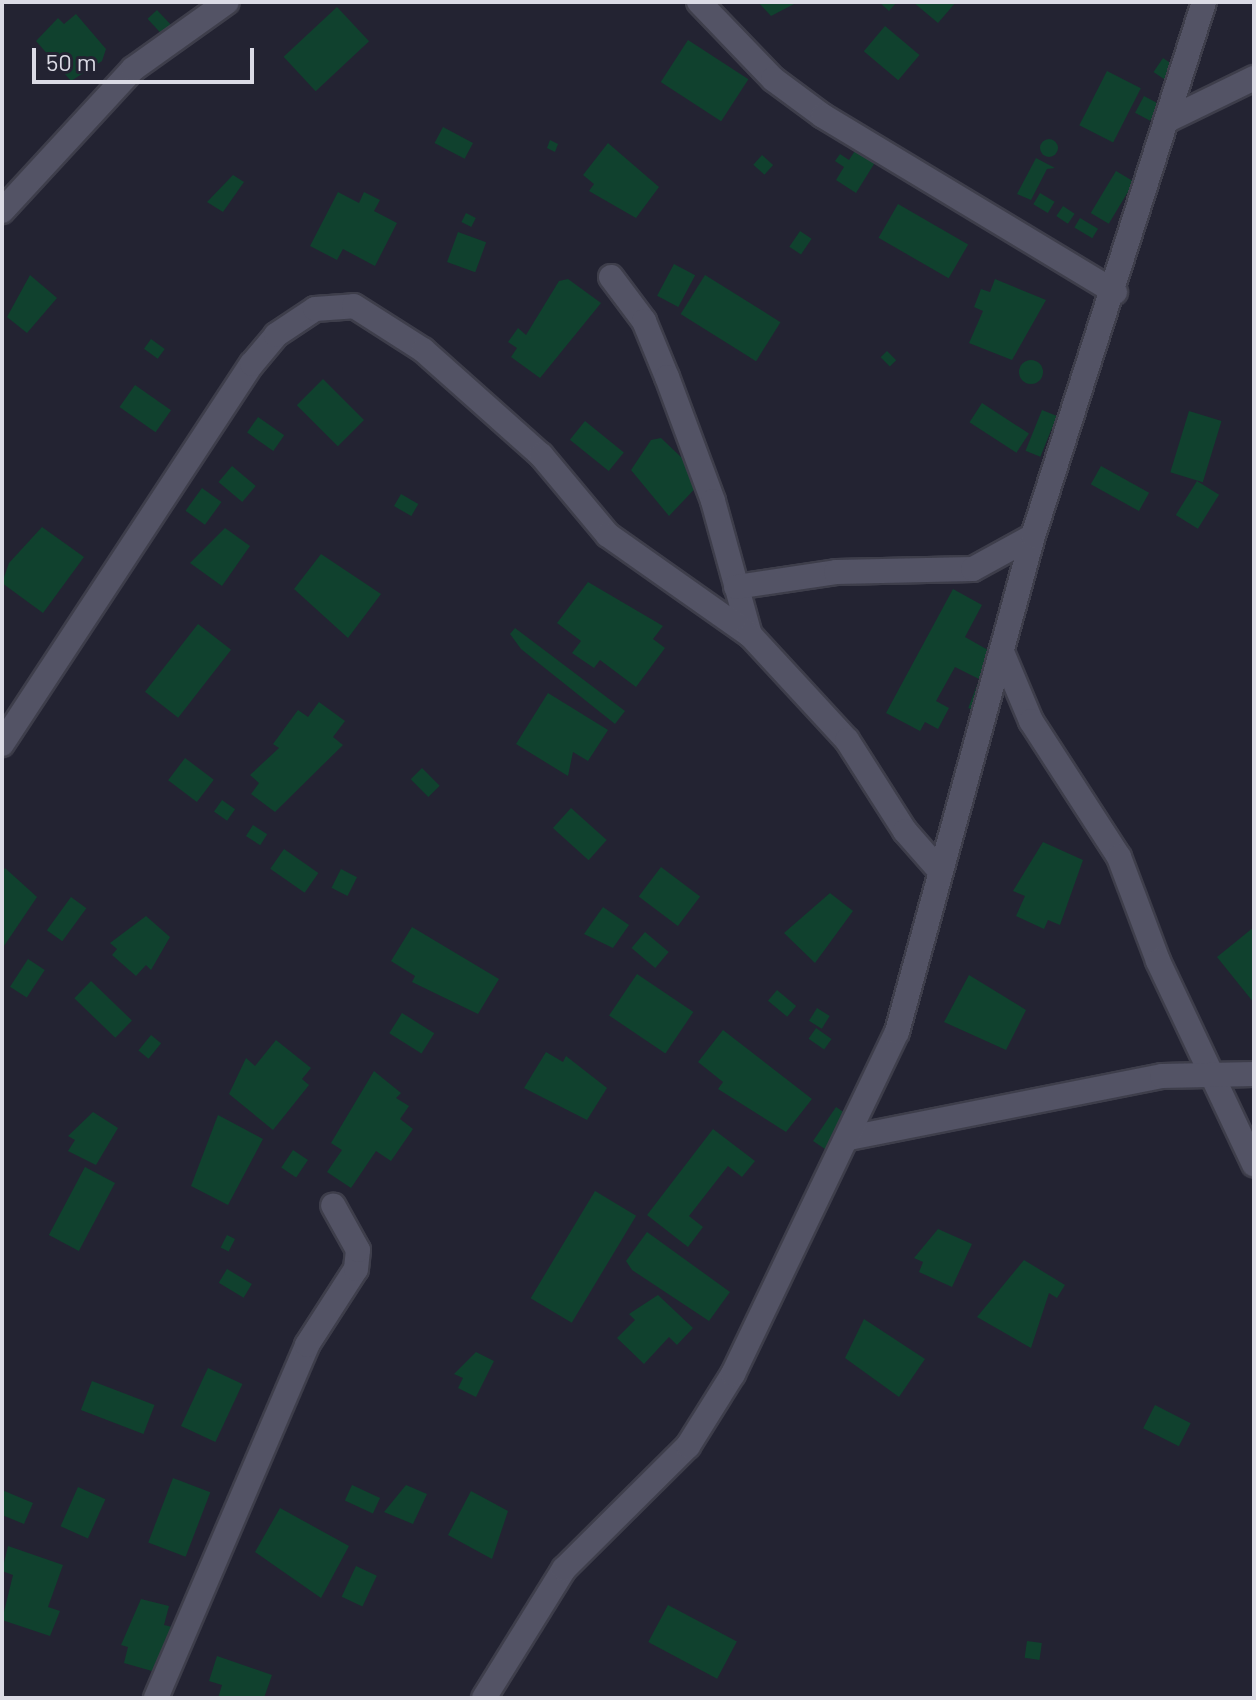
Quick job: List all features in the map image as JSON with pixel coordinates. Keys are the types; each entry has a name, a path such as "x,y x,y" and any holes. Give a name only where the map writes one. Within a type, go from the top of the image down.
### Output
{"street":[{"path":"2,211 133,69 227,2"},
{"path":"699,2 773,79 823,116 1115,292"},
{"path":"484,1698 564,1569 688,1446 733,1374 849,1138 897,1032 1033,536 1115,292 1204,2"},
{"path":"1168,120 1254,78"},
{"path":"611,277 644,321 667,377 750,635"},
{"path":"2,744 252,364 315,309 354,306 423,350 541,455 608,535 750,635 847,740 905,831 940,871"},
{"path":"736,587 836,572 973,569 1033,536"},
{"path":"1002,652 1031,721 1119,857 1158,961 1254,1164"},
{"path":"849,1138 1212,1072 1254,1074"},
{"path":"156,1698 307,1345 356,1269 358,1250 333,1205"}],"building":[{"path":"758,2 798,2 771,16"},
{"path":"879,2 897,2 889,11"},
{"path":"913,2 956,2 938,23"},
{"path":"337,7 369,41 316,91 284,57"},
{"path":"157,10 172,26 162,35 147,19"},
{"path":"76,14 106,49 102,61 71,81 36,41 58,18 64,24"},
{"path":"885,26 919,55 898,80 864,51"},
{"path":"688,40 748,79 721,121 661,82"},
{"path":"1163,58 1184,72 1174,86 1153,72"},
{"path":"1107,71 1141,88 1113,143 1079,125"},
{"path":"1144,96 1159,104 1150,121 1135,113"},
{"path":"443,127 473,143 465,159 435,143"},
{"path":"1049,139 1058,148 1049,157 1040,148"},
{"path":"550,140 558,144 555,152 547,148"},
{"path":"608,143 659,187 636,218 589,191 594,184 583,175"},
{"path":"860,143 879,156 856,193 836,180 844,167 835,161 840,154 849,160"},
{"path":"762,155 773,165 764,175 753,165"},
{"path":"1036,158 1055,168 1047,169 1031,200 1017,194"},
{"path":"1116,171 1134,182 1109,224 1091,213"},
{"path":"233,175 244,182 223,212 207,202"},
{"path":"338,192 359,203 364,192 380,200 374,211 397,223 375,266 343,249 337,260 310,246"},
{"path":"1040,193 1055,202 1048,213 1033,204"},
{"path":"898,204 968,245 949,278 878,238"},
{"path":"1063,206 1075,214 1068,224 1056,216"},
{"path":"466,213 476,218 471,227 461,222"},
{"path":"1080,218 1098,229 1092,238 1074,227"},
{"path":"800,231 812,239 801,255 789,247"},
{"path":"458,232 486,242 475,272 447,262"},
{"path":"674,264 695,275 678,307 657,296"},
{"path":"30,275 57,298 27,333 7,317"},
{"path":"705,275 780,322 756,361 681,314"},
{"path":"568,279 601,303 540,378 511,357 517,348 508,342 518,328 526,335 559,281"},
{"path":"995,279 1046,300 1012,360 969,343 983,311 974,307 981,289 990,292"},
{"path":"151,339 165,349 158,359 144,349"},
{"path":"887,351 896,360 890,367 881,357"},
{"path":"1031,360 1040,363 1043,372 1040,381 1031,384 1022,381 1019,372 1022,363"},
{"path":"323,379 364,420 338,446 297,405"},
{"path":"135,385 171,410 156,432 120,407"},
{"path":"982,403 1029,433 1016,453 969,422"},
{"path":"1042,410 1057,416 1040,457 1026,451"},
{"path":"1189,411 1222,421 1203,482 1170,472"},
{"path":"258,417 284,435 273,451 247,433"},
{"path":"585,421 624,452 609,471 570,440"},
{"path":"661,438 681,457 685,453 704,479 669,516 631,470 651,440"},
{"path":"232,466 256,486 242,502 219,482"},
{"path":"1101,466 1149,493 1139,511 1091,484"},
{"path":"1197,481 1219,495 1198,529 1176,515"},
{"path":"202,488 221,502 205,525 186,511"},
{"path":"401,494 418,504 411,516 394,506"},
{"path":"42,527 84,557 43,613 2,583 9,563"},
{"path":"225,528 250,546 222,586 190,563"},
{"path":"321,554 381,594 348,638 294,589"},
{"path":"588,582 663,626 653,639 665,648 636,687 600,660 594,668 572,653 581,641 557,623"},
{"path":"953,589 982,605 965,637 995,654 981,680 955,667 936,701 949,708 938,729 925,722 920,731 886,713"},
{"path":"198,624 231,650 178,718 145,692"},
{"path":"515,628 625,711 615,724 521,649 510,634"},
{"path":"979,680 995,686 984,714 968,708"},
{"path":"548,693 608,730 588,761 573,752 568,776 516,744"},
{"path":"319,702 345,721 333,737 343,745 275,812 251,794 259,783 250,775 279,748 273,744 298,710 308,717"},
{"path":"185,758 214,780 197,802 168,780"},
{"path":"422,768 440,786 428,797 411,779"},
{"path":"222,800 235,809 227,821 214,811"},
{"path":"571,808 607,840 589,860 553,828"},
{"path":"253,825 267,834 260,845 246,836"},
{"path":"1043,842 1083,860 1060,925 1048,920 1044,929 1016,916 1025,896 1013,891"},
{"path":"284,849 318,873 305,893 270,869"},
{"path":"661,867 700,896 678,926 639,897"},
{"path":"5,868 37,897 2,949 2,872"},
{"path":"341,869 357,877 348,896 331,888"},
{"path":"830,893 853,911 815,963 784,933"},
{"path":"71,897 86,908 62,941 47,930"},
{"path":"603,907 629,925 613,948 584,934"},
{"path":"146,916 170,937 151,970 146,965 136,976 112,955 117,949 110,943"},
{"path":"412,927 499,979 478,1014 412,982 415,976 391,961"},
{"path":"1254,927 1254,1003 1217,957"},
{"path":"645,932 669,952 655,968 632,948"},
{"path":"28,959 45,970 27,998 10,987"},
{"path":"637,974 693,1012 665,1053 609,1015"},
{"path":"969,975 1026,1010 1006,1050 944,1022"},
{"path":"91,981 132,1021 115,1038 74,998"},
{"path":"777,990 796,1006 787,1017 768,1001"},
{"path":"817,1008 830,1016 822,1029 809,1021"},
{"path":"402,1013 434,1033 422,1053 389,1033"},
{"path":"816,1028 832,1039 824,1050 809,1039"},
{"path":"723,1030 812,1099 786,1132 718,1089 723,1082 698,1062"},
{"path":"151,1035 161,1043 149,1059 138,1051"},
{"path":"276,1040 311,1068 302,1079 309,1085 273,1130 229,1094 246,1058 255,1066"},
{"path":"546,1052 563,1062 566,1056 607,1088 587,1120 524,1088"},
{"path":"374,1071 401,1093 396,1098 409,1106 400,1119 413,1129 391,1161 376,1151 351,1188 327,1172 342,1150 331,1143"},
{"path":"836,1107 854,1119 831,1153 813,1141"},
{"path":"93,1112 118,1128 96,1165 68,1151 75,1140 68,1136"},
{"path":"218,1115 263,1139 228,1205 191,1186"},
{"path":"713,1129 755,1161 742,1177 728,1166 689,1216 703,1227 688,1247 647,1215"},
{"path":"293,1150 308,1160 296,1177 281,1167"},
{"path":"85,1167 115,1183 79,1251 49,1235"},
{"path":"595,1191 636,1216 572,1323 531,1298"},
{"path":"938,1229 972,1244 952,1287 919,1272 923,1262 914,1258"},
{"path":"647,1232 730,1292 709,1321 632,1270 626,1261"},
{"path":"227,1235 235,1239 229,1252 221,1247"},
{"path":"1024,1260 1065,1285 1057,1298 1049,1293 1031,1348 977,1317"},
{"path":"227,1269 252,1284 244,1298 219,1283"},
{"path":"658,1295 693,1328 677,1345 669,1337 644,1364 617,1338 635,1320 629,1314"},
{"path":"864,1319 925,1359 899,1397 845,1358"},
{"path":"476,1352 494,1361 476,1397 458,1388 463,1378 454,1374"},
{"path":"208,1368 242,1384 215,1442 181,1426"},
{"path":"92,1381 155,1405 143,1434 81,1410"},
{"path":"1155,1405 1191,1423 1179,1446 1143,1428"},
{"path":"173,1478 210,1492 186,1557 148,1542"},
{"path":"352,1485 380,1498 373,1514 345,1500"},
{"path":"406,1485 427,1494 413,1524 384,1512"},
{"path":"78,1487 105,1499 88,1538 61,1526"},
{"path":"2,1490 33,1503 24,1524 2,1515"},
{"path":"471,1491 508,1511 492,1559 448,1535"},
{"path":"280,1508 349,1546 321,1598 255,1552"},
{"path":"8,1546 63,1565 48,1607 60,1611 50,1636 2,1620 13,1575 2,1571"},
{"path":"356,1566 377,1576 362,1607 342,1597"},
{"path":"141,1599 169,1606 164,1625 172,1627 152,1671 124,1663 128,1647 121,1645"},
{"path":"668,1605 737,1642 717,1679 648,1642"},
{"path":"1027,1641 1042,1643 1039,1660 1025,1658"},
{"path":"217,1656 272,1675 264,1698 218,1698 222,1685 209,1681"}]}
